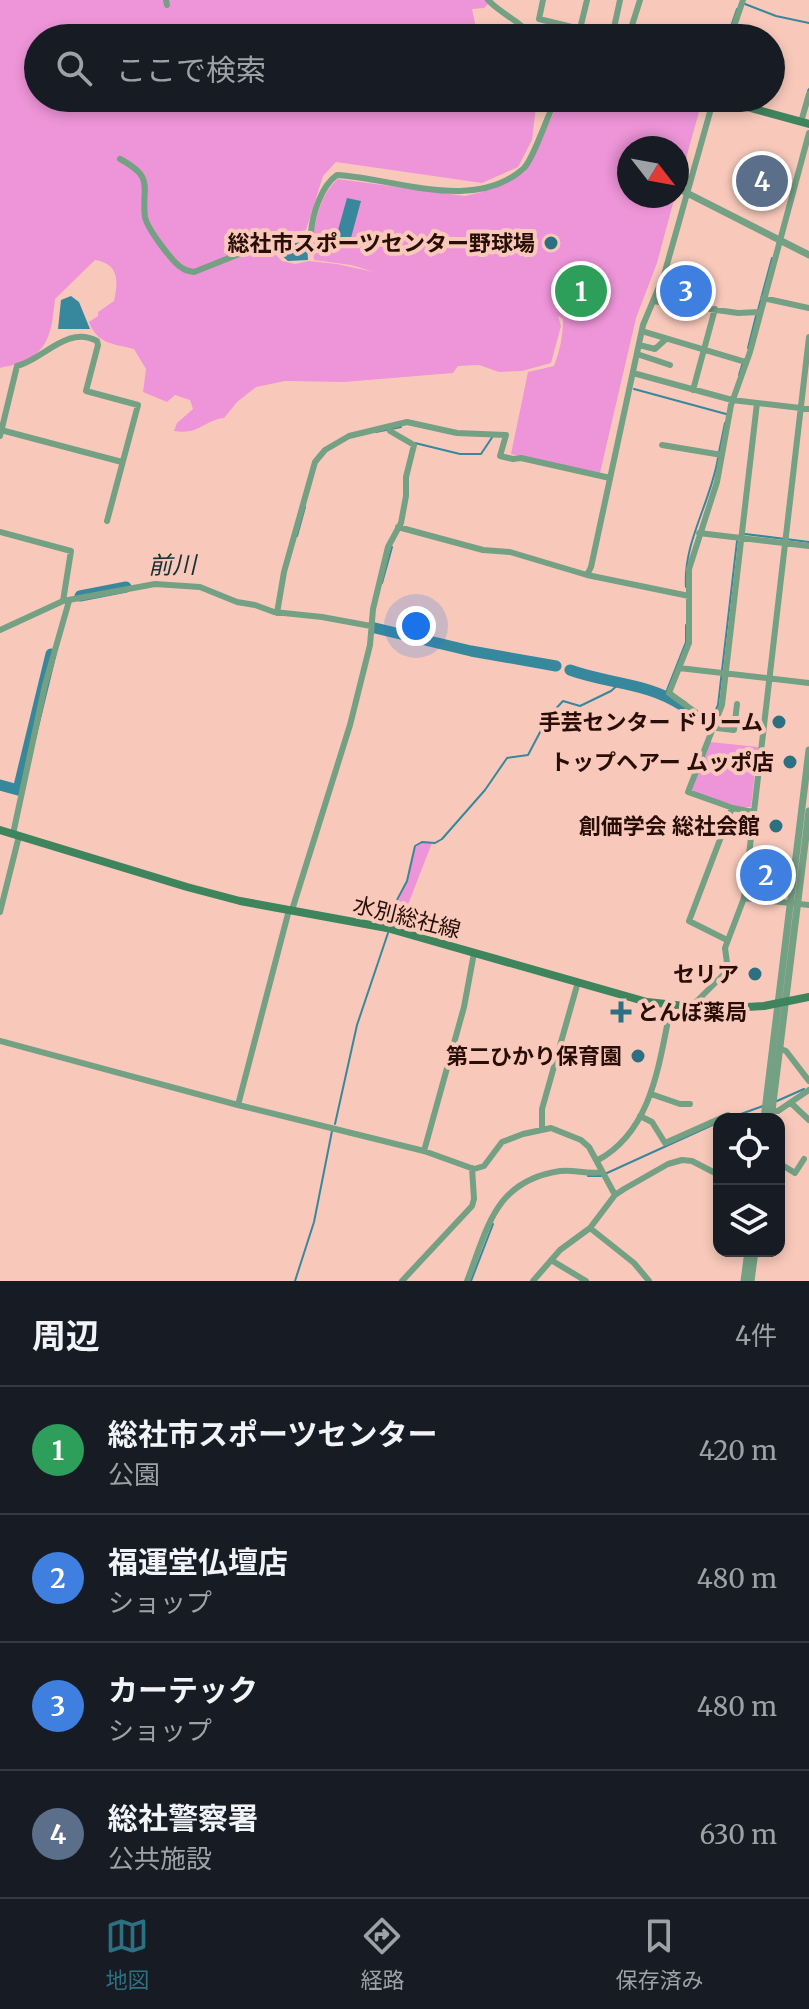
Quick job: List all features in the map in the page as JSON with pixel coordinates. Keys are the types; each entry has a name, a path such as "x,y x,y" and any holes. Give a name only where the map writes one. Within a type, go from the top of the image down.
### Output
{"main road":[{"path":"765,112 805,123"},
{"name":"水別総社線","path":"0,830 240,901 387,928 671,1006 690,1008 782,1002 809,997"}],"street":[{"path":"488,0 523,24"},
{"path":"542,0 539,19 560,24"},
{"path":"581,24 587,0"},
{"path":"616,24 620,0"},
{"path":"632,24 640,0"},
{"path":"735,24 743,0"},
{"path":"805,123 809,94"},
{"path":"120,159 143,178 147,194 145,218 151,230 181,268 194,272 272,241 311,234 313,215 329,182 337,175 457,191 476,191 510,177 527,165 550,112"},
{"path":"689,176 709,112"},
{"path":"737,704 734,730 712,723 669,693 689,643 689,569 717,482 719,455 731,400 809,133"},
{"path":"689,194 809,255"},
{"path":"587,575 642,331 664,275 680,208"},
{"path":"763,298 809,308"},
{"path":"653,301 738,313 758,312"},
{"path":"693,390 715,309"},
{"path":"642,331 744,361"},
{"path":"690,1008 728,970 725,948 744,898 809,337"},
{"path":"107,521 138,405 86,391 98,345 94,338 65,339 32,362 17,366 1,430 122,462"},
{"path":"639,345 655,349 666,339"},
{"path":"637,354 670,365"},
{"path":"633,373 731,400 809,409"},
{"path":"753,812 688,792 712,723 722,705 723,673 757,403"},
{"path":"277,613 288,554 315,462 325,450 349,436 412,422 457,433 506,435 500,456 610,478"},
{"path":"238,1105 290,910 350,725 370,645 371,626 388,547 403,515 406,477 414,445 390,431"},
{"path":"662,445 719,455"},
{"path":"398,527 483,550 510,552 587,575 687,595"},
{"path":"0,532 71,551 66,601 45,685 0,912"},
{"path":"699,533 809,546"},
{"path":"0,630 66,601 160,585 200,587 277,613 371,626"},
{"path":"679,668 809,683"},
{"path":"769,1109 809,750"},
{"path":"727,940 689,921 732,808"},
{"path":"794,904 809,811"},
{"path":"744,898 809,905"},
{"path":"424,1151 457,1036 474,953"},
{"path":"542,1129 542,1109 578,982"},
{"path":"769,1109 781,1049 782,1002"},
{"path":"598,1160 620,1146 651,1094 671,1006"},
{"path":"0,1041 424,1151 472,1168 484,1166 502,1142 551,1128 581,1140 589,1147 615,1195"},
{"path":"781,1049 786,1051 809,1081"},
{"path":"769,1109 778,1111 809,1090"},
{"path":"651,1094 680,1104 690,1104"},
{"path":"791,1103 809,1120"},
{"path":"640,1116 652,1122 665,1143 713,1122"},
{"path":"785,1167 795,1173 804,1159"},
{"path":"533,1281 551,1260 590,1228 615,1195 668,1164 682,1160 692,1161 713,1172"},
{"path":"402,1281 472,1206 472,1168"},
{"path":"467,1281 495,1211 506,1195 541,1174 572,1170 603,1174"},
{"path":"590,1228 634,1263 649,1281"},
{"path":"744,1281 747,1257"},
{"path":"751,1281 754,1257"},
{"path":"551,1260 586,1281"}],"shaded area":[{"path":"0,0 492,0 484,8 472,9 475,24 24,24 24,112 535,112 532,140 518,167 482,183 336,162 323,176 306,230 270,238 274,253 282,261 295,264 309,261 374,272 351,265 314,260 317,216 325,196 338,179 465,196 482,192 525,172 554,112 699,112 689,148 689,136 617,136 617,208 672,208 657,263 636,318 600,473 511,454 528,372 554,366 563,325 563,319 558,316 561,326 551,363 522,371 499,372 479,365 458,366 453,373 344,382 285,381 256,387 237,402 224,418 190,431 174,431 177,423 193,409 190,400 175,395 167,402 143,392 146,369 134,349 101,339 92,329 89,322 114,301 116,287 113,270 109,265 95,260 55,299 48,338 43,346 29,359 0,368"},
{"path":"710,742 758,747 751,807 693,793 691,789"},
{"path":"422,842 432,843 400,925 392,923 408,880 414,849"}],"water":[{"path":"347,198 361,201 349,245 335,241"},
{"path":"307,241 308,260 288,261 276,251 278,246"},
{"path":"71,296 79,302 90,329 58,329 61,300"}],"waterway":[{"path":"745,4 776,16 809,23"},
{"path":"732,24 737,9"},
{"path":"758,310 772,258"},
{"path":"748,348 756,316"},
{"path":"739,375 743,362"},
{"path":"634,389 726,414"},
{"path":"719,452 725,423"},
{"path":"376,432 401,427"},
{"path":"415,443 460,454 481,454 493,436"},
{"path":"686,587 689,554 718,458"},
{"path":"297,536 305,507"},
{"path":"745,534 809,542"},
{"path":"711,721 718,705 737,541"},
{"path":"382,583 392,547"},
{"name":"前川","path":"80,596 126,587"},
{"path":"665,695 686,642 686,625"},
{"name":"前川","path":"375,628 471,651 556,666"},
{"name":"前川","path":"0,785 18,790 51,654"},
{"name":"前川","path":"570,670 656,692 683,706"},
{"path":"392,921 396,902 407,881 415,846 442,839 485,790 507,758 528,755 548,717 563,701 580,706 611,691 620,683"},
{"path":"335,1124 357,1025 388,933"},
{"path":"777,1101 804,1089"},
{"path":"744,1113 763,1106"},
{"path":"607,1173 713,1125"},
{"path":"295,1281 314,1222 332,1131"},
{"path":"588,1176 601,1176"},
{"path":"471,1281 493,1224"}],"place":[{"name":"総社警察署","path":"762,181"},
{"name":"総社市スポーツセンター野球場","path":"551,243"},
{"name":"総社市スポーツセンター","path":"581,291"},
{"name":"カーテック","path":"686,291"},
{"name":"手芸センター ドリーム","path":"779,722"},
{"name":"トップヘアー ムッポ店","path":"790,762"},
{"name":"創価学会 総社会館","path":"776,826"},
{"name":"福運堂仏壇店","path":"766,875"},
{"name":"セリア","path":"755,974"},
{"name":"とんぼ薬局","path":"621,1012"},
{"name":"第二ひかり保育園","path":"638,1056"}]}
